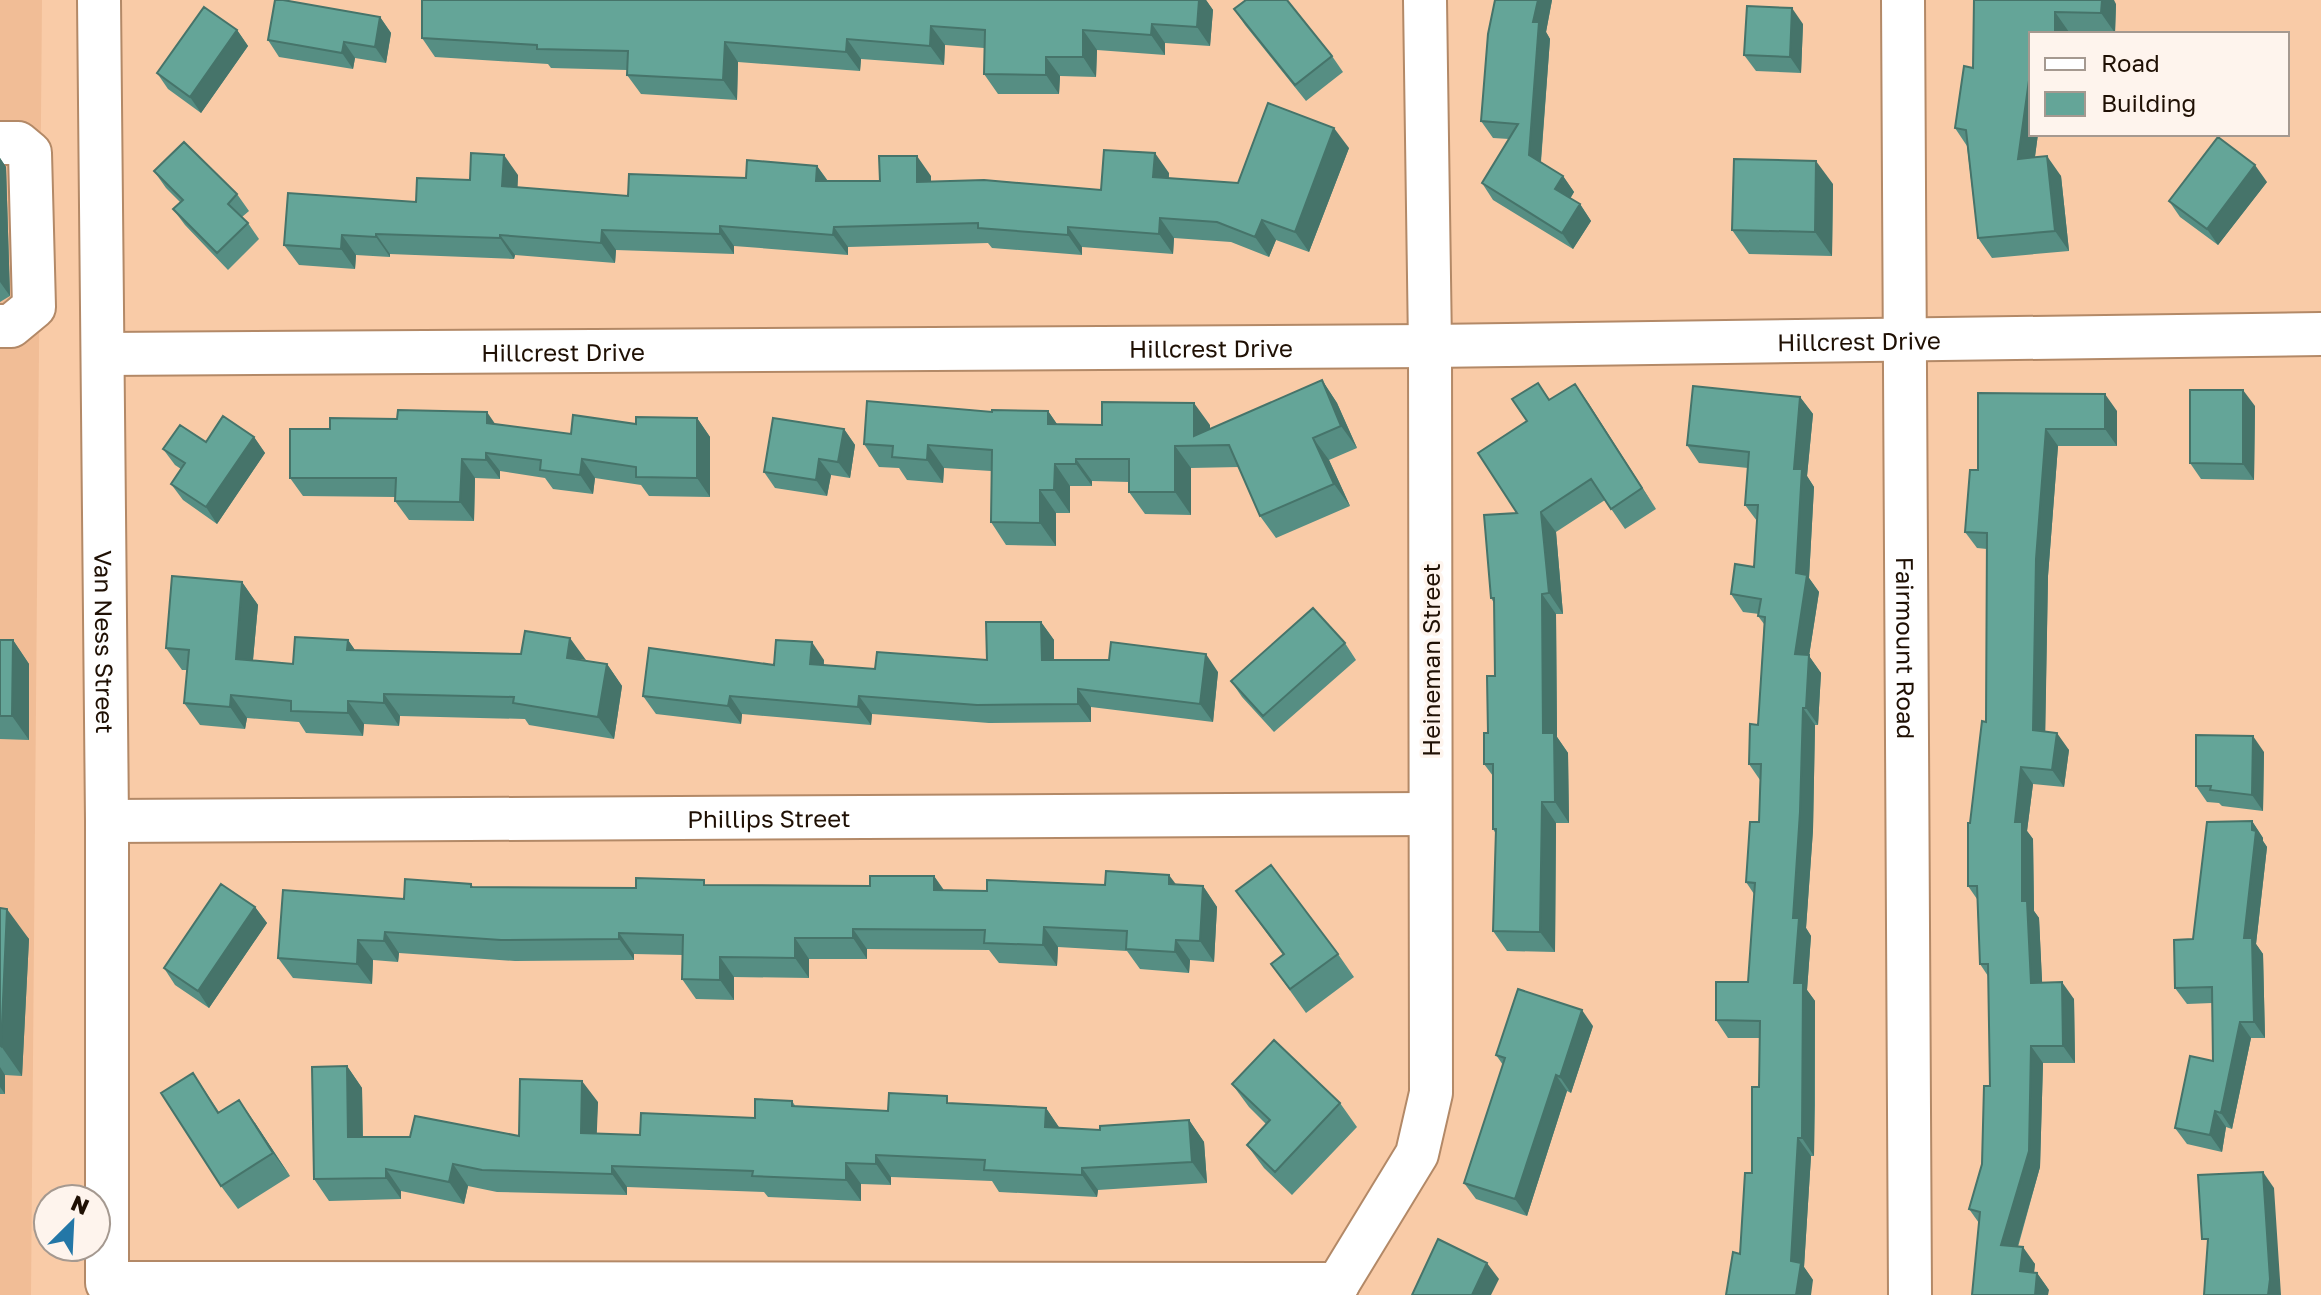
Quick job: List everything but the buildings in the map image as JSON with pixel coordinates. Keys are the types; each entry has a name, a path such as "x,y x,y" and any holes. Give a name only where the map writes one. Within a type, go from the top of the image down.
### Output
{"street":[{"name":"Van Ness Street","path":"99,0 107,821 107,1283 1334,1290"},
{"name":"Heineman Street","path":"1334,1290 1417,1154 1431,1093 1430,346 1425,0"},
{"name":"Fairmount Road","path":"1903,0 1910,1295"},
{"path":"0,143 18,143 30,153 34,307 11,326 0,326"},
{"name":"Hillcrest Drive","path":"103,354 1430,346 2321,334"},
{"name":"Phillips Street","path":"107,821 1430,814"}],"shaded area":[{"path":"0,0 42,0 31,1295 0,1295"}]}
